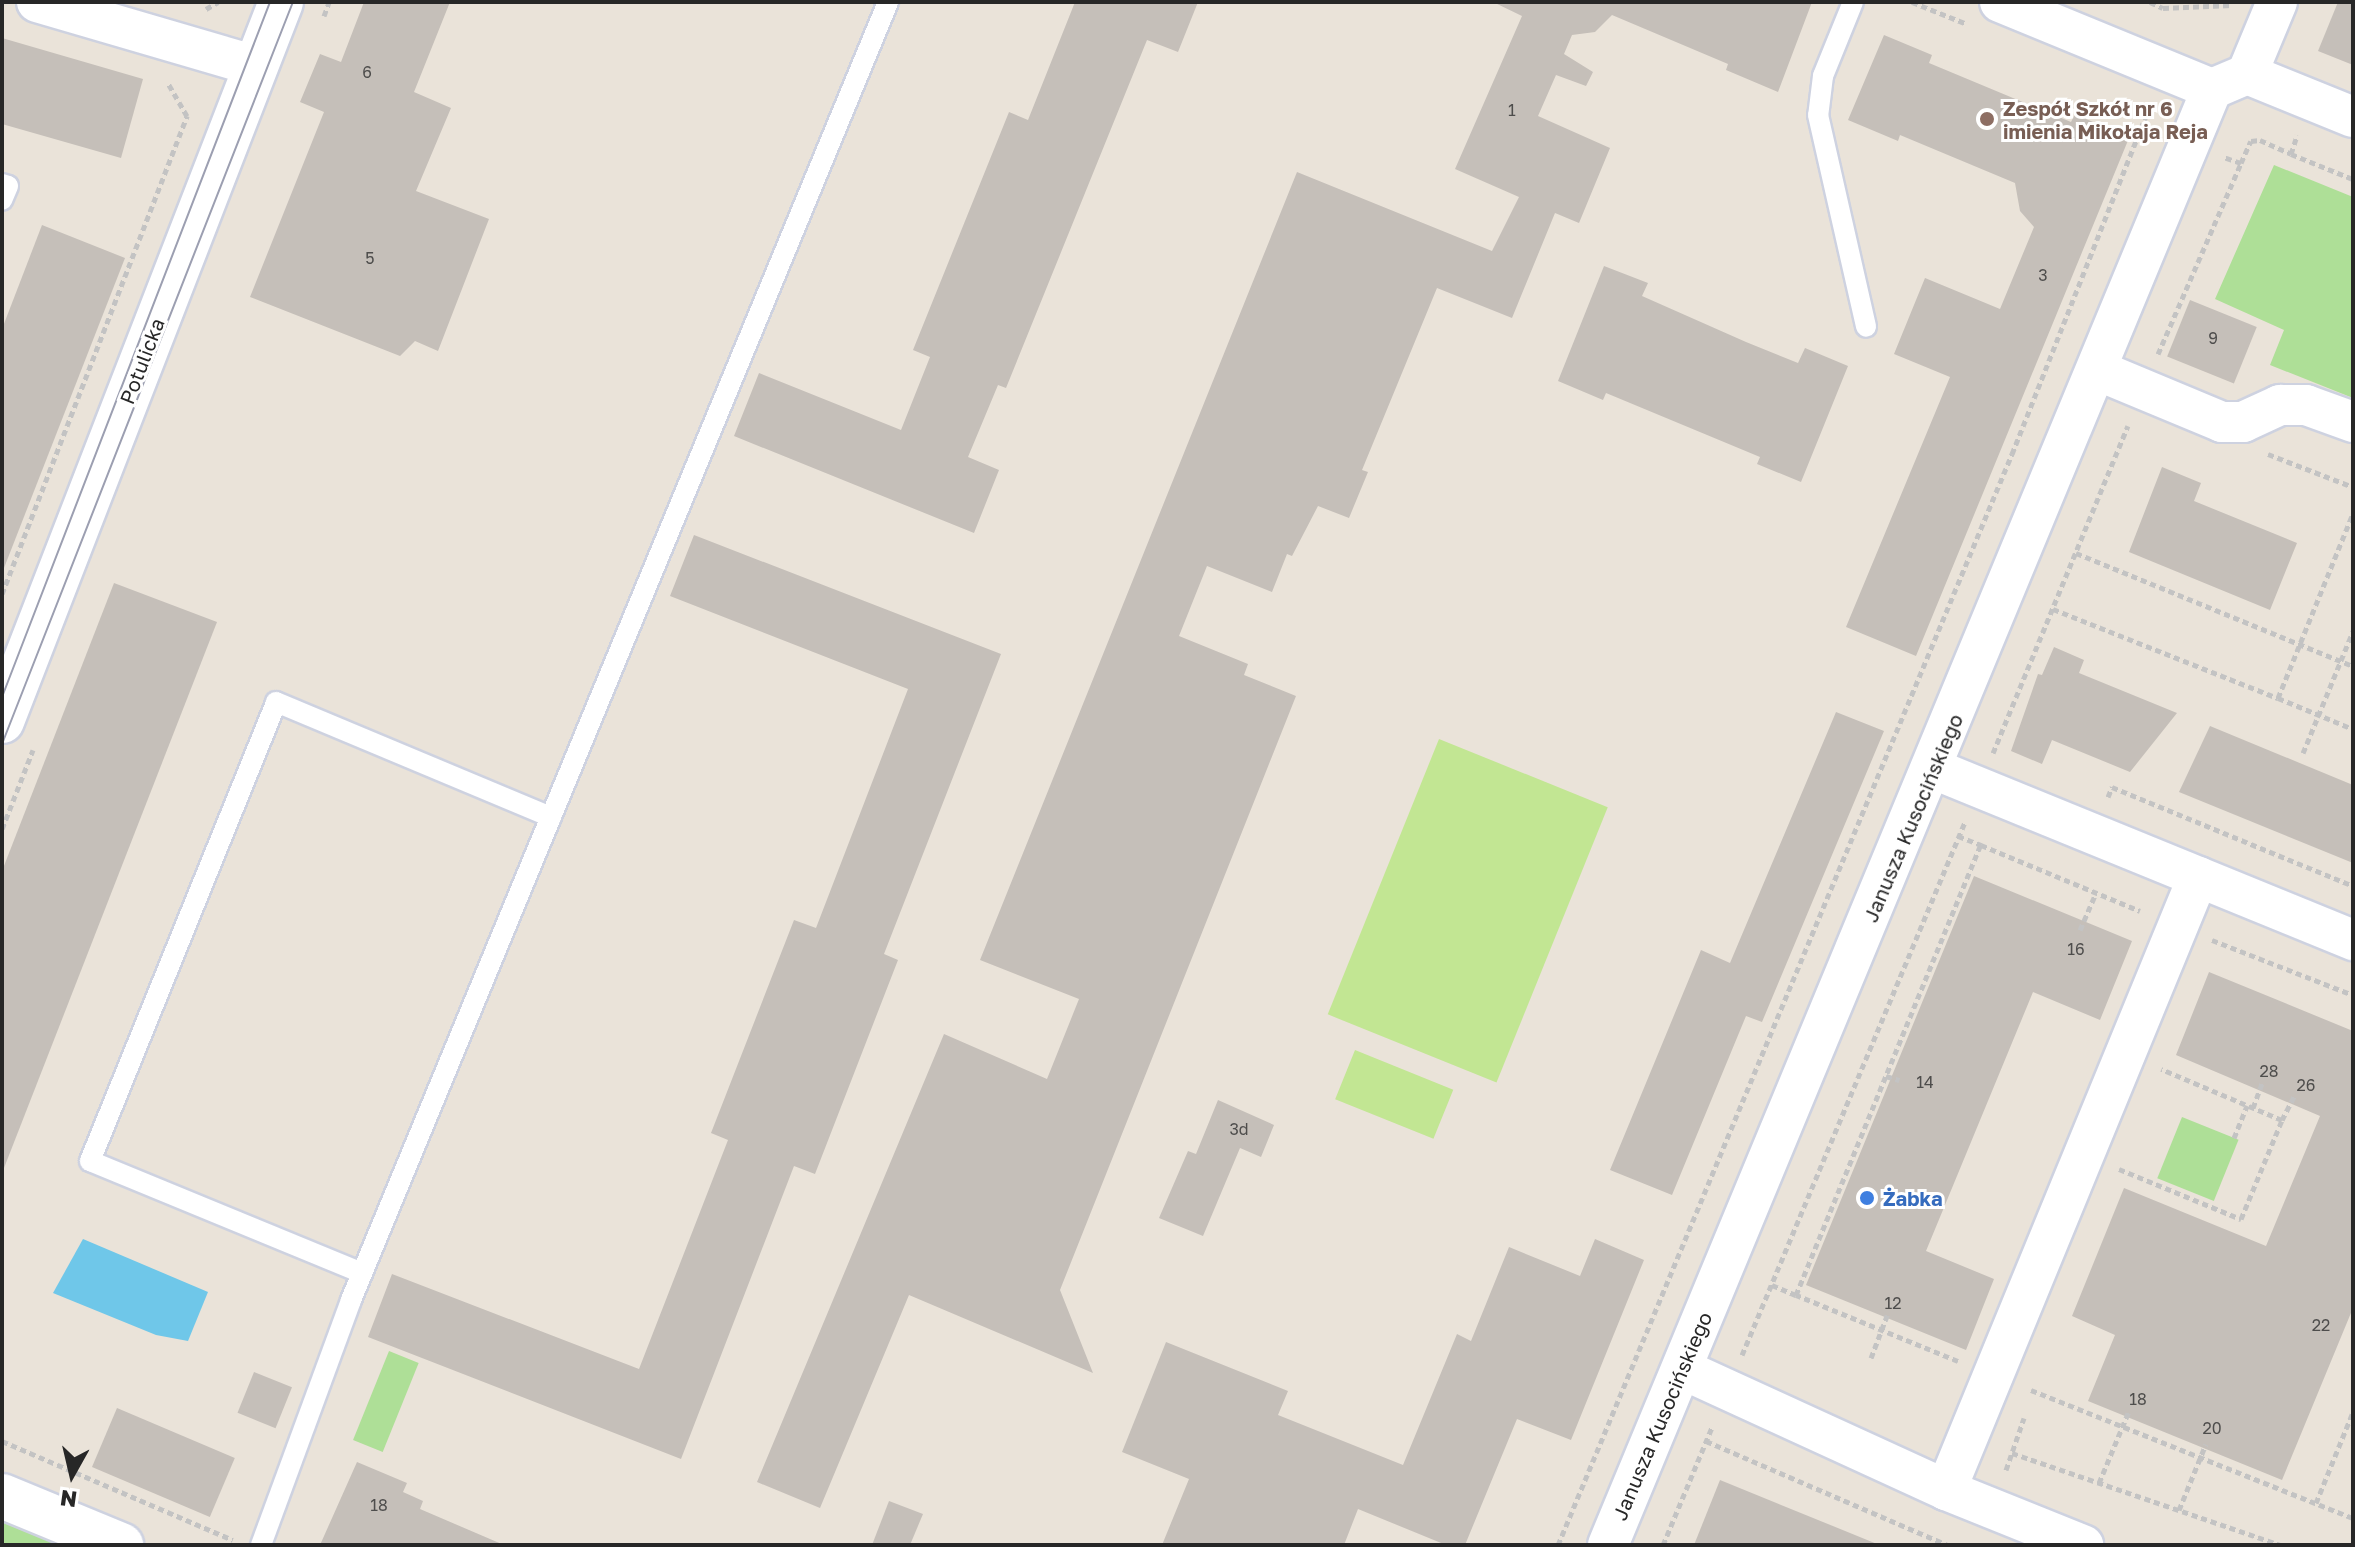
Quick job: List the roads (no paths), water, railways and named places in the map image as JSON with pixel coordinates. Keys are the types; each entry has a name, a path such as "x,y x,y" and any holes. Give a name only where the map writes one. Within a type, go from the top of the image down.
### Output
{"street":[{"path":"37,2 256,66"},
{"name":"Potulicka","path":"2,721 281,2"},
{"path":"2000,2 2230,82 2353,117"},
{"name":"Janusza Kusocińskiego","path":"1608,1545 1934,769 2097,370 2230,82 2277,2"},
{"path":"2097,370 2222,422 2243,422 2280,405 2306,405 2353,422"},
{"path":"1934,769 2353,940"},
{"path":"1946,1490 2198,877"},
{"path":"1682,1369 1946,1490 2083,1545"},
{"path":"2,1496 121,1545"}],"lane":[{"path":"261,1545 362,1273 888,2"},
{"path":"1853,2 1823,76 1818,115 1866,327"},
{"path":"2,184 8,186 2,200"},
{"path":"362,1273 90,1161 276,702 551,817"}],"water":[{"path":"83,1239 208,1292 188,1341 156,1335 53,1293"}],"tram line":[{"path":"2,697 270,2"},
{"path":"2,744 293,2"}],"place":[{"name":"Zespół Szkół nr 6 imienia Mikołaja Reja","path":"1987,119"},
{"name":"Żabka","path":"1867,1198"}]}
